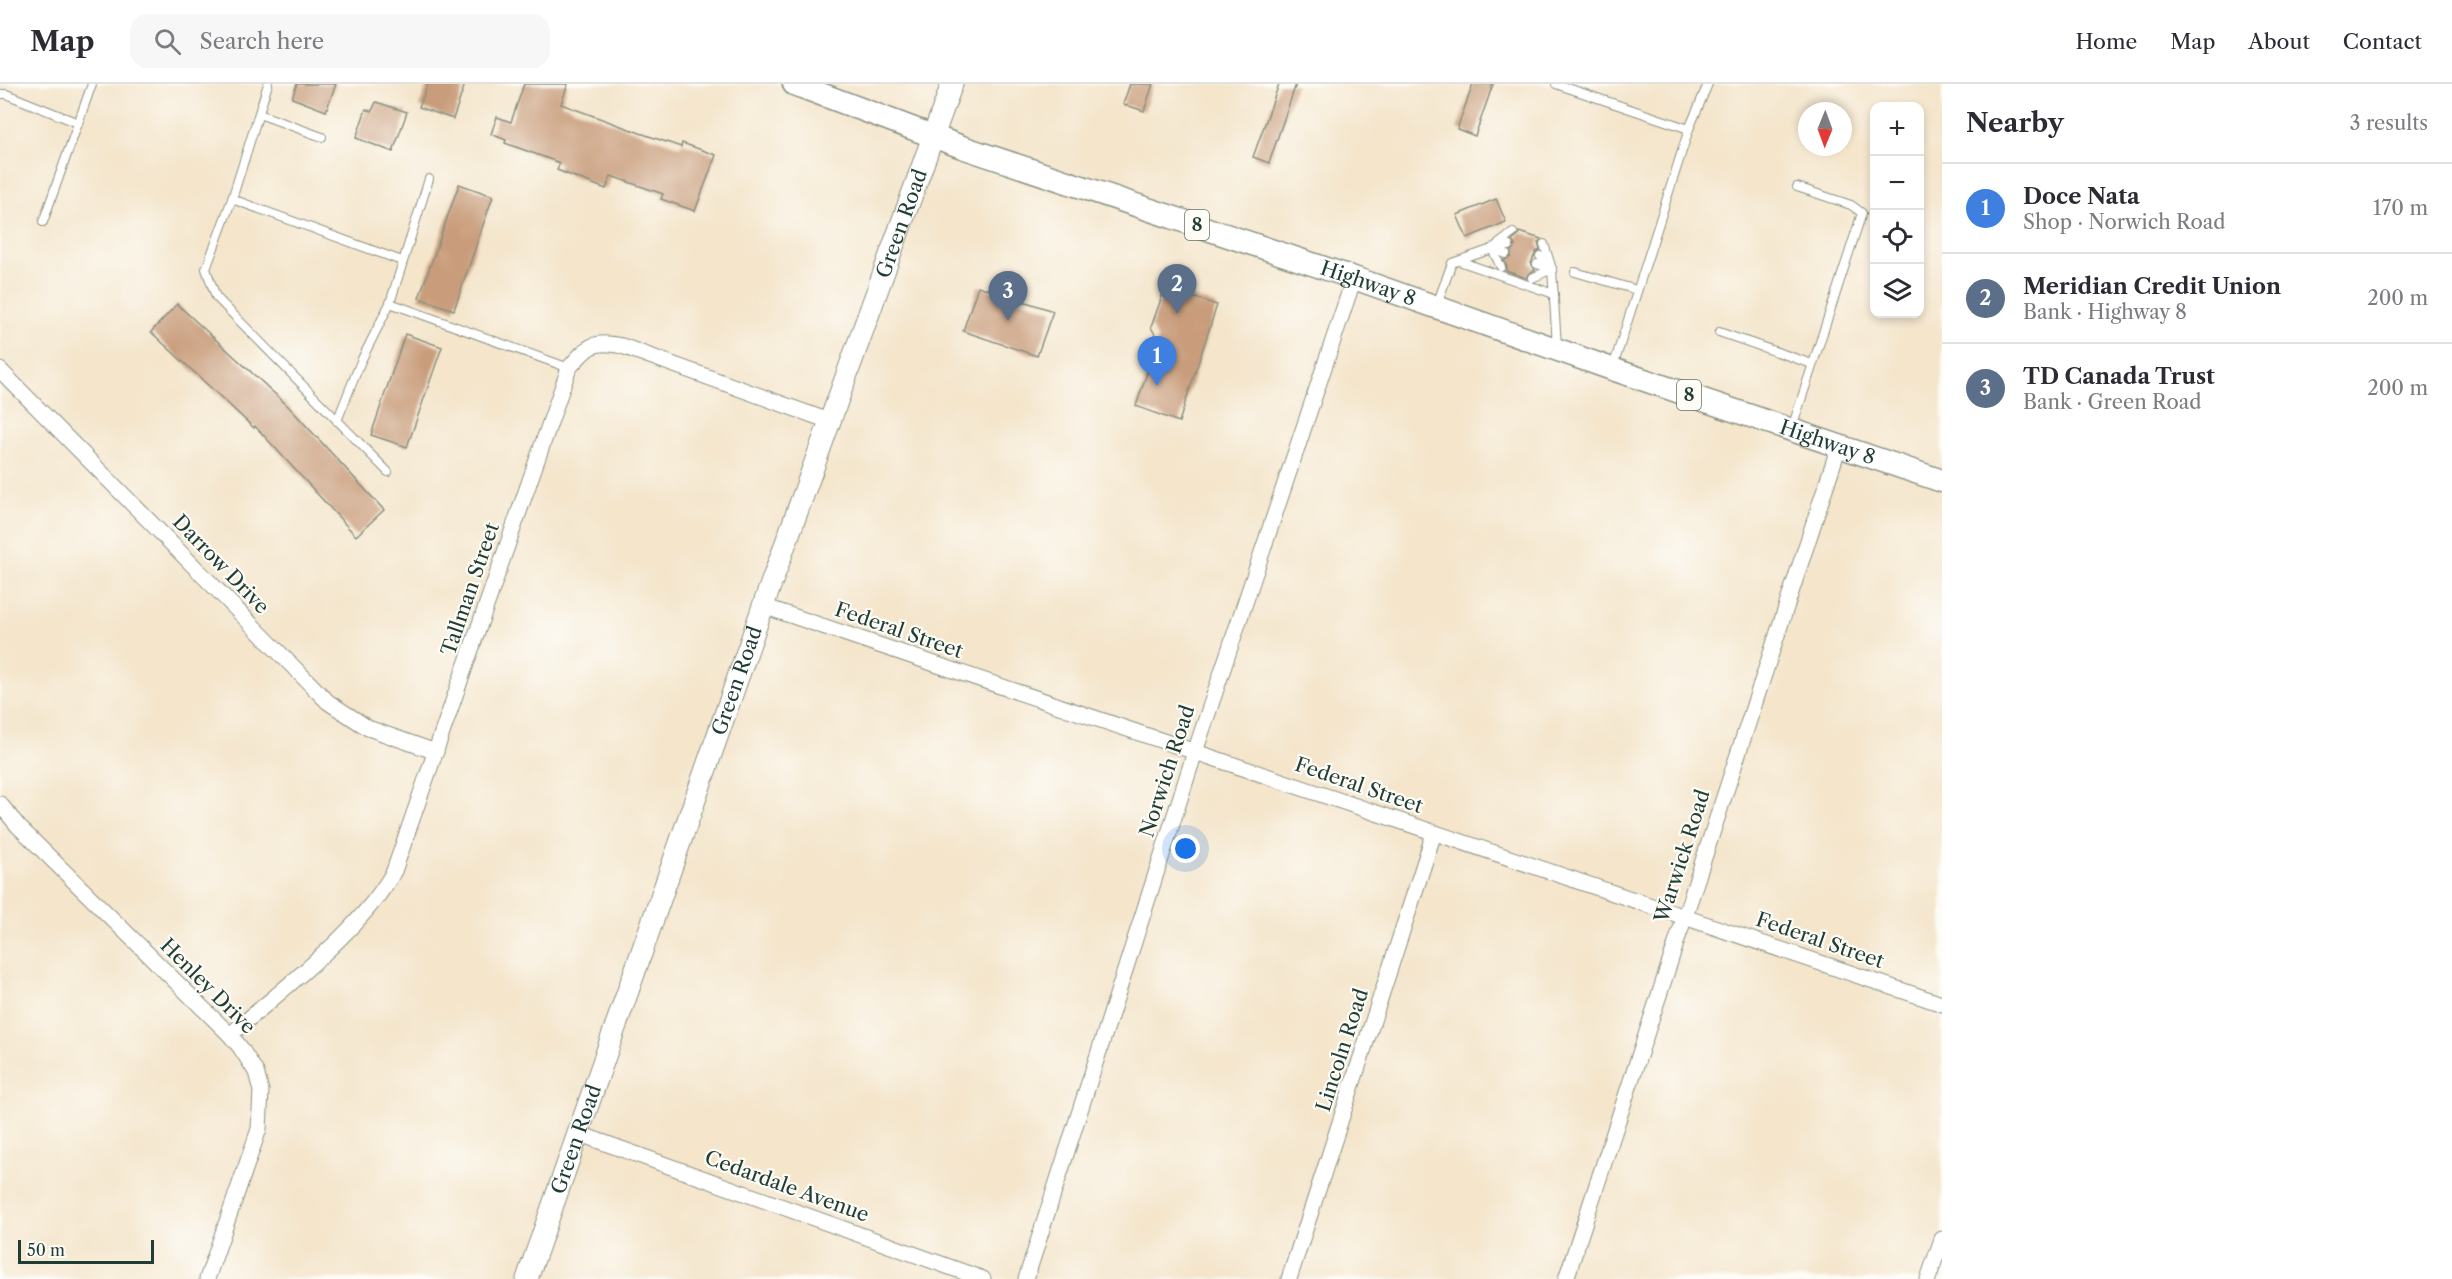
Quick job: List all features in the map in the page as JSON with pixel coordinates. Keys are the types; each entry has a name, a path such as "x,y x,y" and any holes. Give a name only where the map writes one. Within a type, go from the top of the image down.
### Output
{"main road":[{"name":"Highway 8","path":"794,84 933,137 1354,278 1612,369 1942,481"}],"street":[{"name":"Green Road","path":"527,1279 763,606 952,84"},
{"name":"Norwich Road","path":"1026,1279 1195,752 1354,278"},
{"name":"Tallman Street","path":"230,1035 328,948 374,903 394,871 569,368 587,347 605,342 830,420"},
{"name":"Darrow Drive","path":"0,370 328,702 368,728 436,752"},
{"name":"Warwick Road","path":"1566,1279 1839,446"},
{"name":"Federal Street","path":"763,606 1942,1004"},
{"name":"Henley Drive","path":"0,804 18,826 230,1035 256,1072 261,1091 259,1129 207,1279"},
{"name":"Lincoln Road","path":"1289,1279 1434,833"},
{"name":"Cedardale Avenue","path":"577,1133 983,1279"},
{"path":"1928,1279 1942,1239"}],"lane":[{"path":"43,222 92,84"},
{"path":"268,84 232,198 206,269 216,297 388,472"},
{"path":"1556,84 1689,129"},
{"path":"1612,369 1689,129 1708,84"},
{"path":"0,94 6,94 78,123"},
{"path":"259,114 322,137"},
{"path":"337,421 361,361 390,303 429,180"},
{"path":"1792,429 1862,213 1851,205 1797,187"},
{"path":"232,198 402,261"},
{"path":"1436,307 1452,263 1492,249 1513,233"},
{"path":"1544,244 1552,269 1557,350"},
{"path":"1492,249 1505,257 1492,249"},
{"path":"1458,261 1554,294"},
{"path":"1552,269 1536,267 1552,269"},
{"path":"1575,272 1637,290"},
{"path":"390,303 569,368"},
{"path":"1719,332 1812,364"}],"building":[{"path":"297,84 336,84 326,111 292,98"},
{"path":"428,84 465,84 453,119 419,107"},
{"path":"524,84 568,84 561,104 681,147 682,143 716,155 695,211 661,199 663,194 611,176 606,189 557,170 560,163 505,143 506,140 491,134 497,117 511,122"},
{"path":"1130,84 1153,84 1144,111 1123,104"},
{"path":"1279,84 1296,84 1269,163 1253,157"},
{"path":"1473,84 1493,84 1475,136 1457,129"},
{"path":"376,102 407,112 393,152 356,138 366,109 372,111"},
{"path":"459,184 493,196 454,310 419,298"},
{"path":"1496,199 1506,222 1467,238 1457,215"},
{"path":"1519,232 1541,239 1538,243 1540,250 1536,252 1531,263 1535,270 1526,278 1506,271 1504,260 1511,257 1511,251 1515,246 1512,241"},
{"path":"978,286 1053,311 1037,356 963,331"},
{"path":"1165,288 1217,305 1179,422 1136,406 1158,340 1151,327"},
{"path":"177,304 288,406 384,510 356,536 255,426 254,428 151,332"},
{"path":"405,334 442,347 407,447 371,435"}],"place":[{"name":"Meridian Credit Union","path":"1177,314"},
{"name":"TD Canada Trust","path":"1008,321"},
{"name":"Doce Nata","path":"1157,386"}]}
